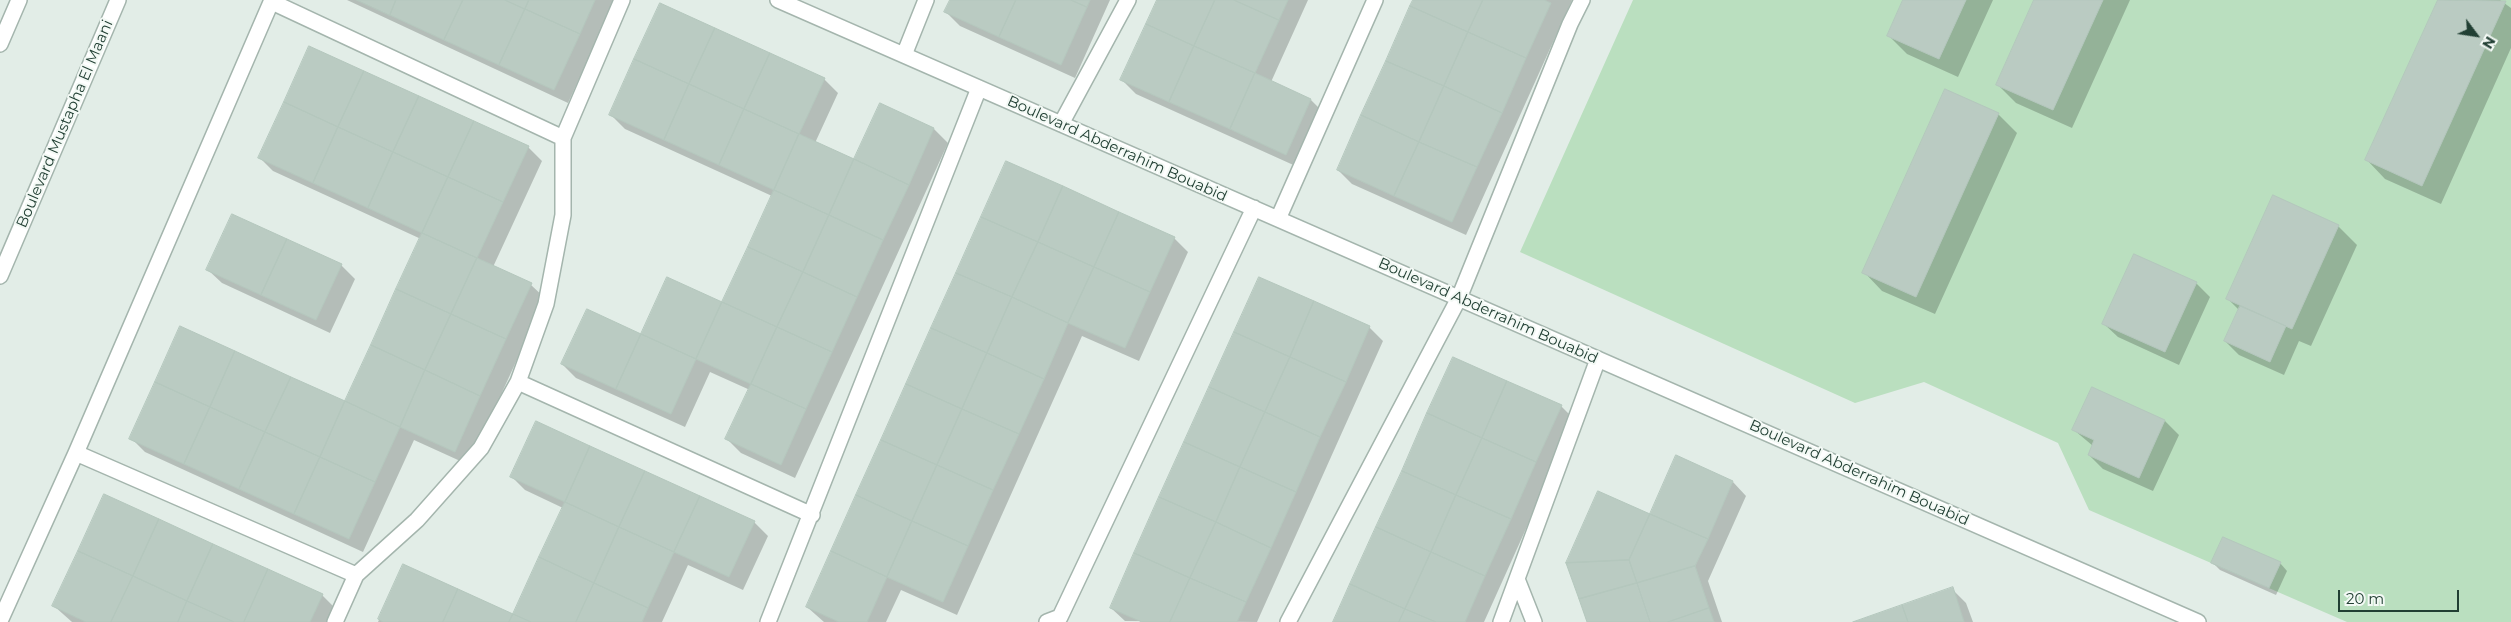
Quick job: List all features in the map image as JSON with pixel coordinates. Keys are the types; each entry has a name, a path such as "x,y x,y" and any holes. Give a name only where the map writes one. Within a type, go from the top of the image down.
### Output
{"street":[{"path":"0,44 19,0"},
{"name":"Boulevard Mustapha El Maani","path":"0,276 118,0"},
{"path":"336,622 356,575 417,520 481,448 518,382 546,304 563,215 563,138 622,0"},
{"name":"Boulevard Abderrahim Bouabid","path":"778,0 2198,622"},
{"path":"904,55 926,0"},
{"path":"1061,124 1128,0"},
{"path":"1278,219 1375,0"},
{"path":"1288,622 1459,298 1570,24 1582,0"},
{"path":"0,621 76,453 272,1 563,138"},
{"path":"768,622 812,515 979,88"},
{"path":"1059,620 1254,208"},
{"path":"1501,622 1598,359"},
{"path":"518,382 812,515"},
{"path":"76,453 356,575"},
{"path":"1517,580 1534,622"}],"green space":[{"path":"1633,0 2511,0 2511,622 2347,622 2089,510 2058,443 1924,382 1855,403 1520,252"}],"building":[{"path":"357,0 396,0 390,15"},
{"path":"396,0 463,0 444,40 390,15"},
{"path":"463,0 505,0 525,9 499,65 444,40"},
{"path":"505,0 529,0 525,9"},
{"path":"529,0 595,0 580,34 525,9"},
{"path":"950,0 1016,0 999,37 944,12"},
{"path":"1016,0 1071,0 1087,7 1061,65 999,37"},
{"path":"1071,0 1090,0 1087,7"},
{"path":"1157,0 1215,0 1194,46 1146,24"},
{"path":"1215,0 1234,0 1279,20 1255,73 1194,46"},
{"path":"1234,0 1288,0 1279,20"},
{"path":"1413,0 1483,0 1468,32 1410,6"},
{"path":"1483,0 1544,0 1551,3 1526,58 1468,32"},
{"path":"1903,0 1966,0 1939,59 1887,36"},
{"path":"2034,0 2103,0 2053,110 1996,85"},
{"path":"2438,0 2506,1 2422,186 2365,160"},
{"path":"660,3 715,28 689,84 634,59"},
{"path":"1410,6 1468,32 1444,86 1386,61"},
{"path":"525,9 580,34 554,90 499,65"},
{"path":"1146,24 1194,46 1169,102 1120,80"},
{"path":"715,28 770,53 744,109 689,84"},
{"path":"1468,32 1526,58 1502,113 1444,86"},
{"path":"309,46 364,71 338,127 284,102"},
{"path":"1194,46 1255,73 1230,129 1169,102"},
{"path":"770,53 825,78 799,134 744,109"},
{"path":"634,59 689,84 664,140 609,115"},
{"path":"1386,61 1444,86 1419,142 1361,115"},
{"path":"364,71 419,96 393,152 338,127"},
{"path":"1255,73 1311,99 1286,155 1230,129"},
{"path":"689,84 744,109 719,165 664,140"},
{"path":"1444,86 1502,113 1477,167 1419,142"},
{"path":"1945,89 1999,113 1916,297 1862,273"},
{"path":"419,96 474,121 448,177 393,152"},
{"path":"284,102 338,127 313,183 258,158"},
{"path":"880,103 934,128 909,185 854,159"},
{"path":"744,109 799,134 774,190 719,165"},
{"path":"1361,115 1419,142 1394,196 1337,170"},
{"path":"474,121 529,146 503,202 448,177"},
{"path":"338,127 393,152 368,208 313,183"},
{"path":"799,134 854,159 829,215 774,190"},
{"path":"1419,142 1477,167 1452,222 1394,196"},
{"path":"393,152 448,177 422,233 368,208"},
{"path":"854,159 909,185 883,240 829,215"},
{"path":"1006,161 1063,186 1038,242 981,217"},
{"path":"448,177 503,202 477,258 422,233"},
{"path":"1063,186 1119,212 1094,267 1038,242"},
{"path":"774,190 829,215 803,272 748,247"},
{"path":"2273,195 2339,225 2292,329 2226,299"},
{"path":"1119,212 1175,237 1150,292 1094,267"},
{"path":"232,214 287,239 261,295 206,270"},
{"path":"829,215 883,240 857,297 803,272"},
{"path":"981,217 1038,242 1012,297 956,273"},
{"path":"422,233 477,258 451,314 396,289"},
{"path":"287,239 342,264 316,320 261,295"},
{"path":"1038,242 1094,267 1068,323 1012,297"},
{"path":"748,247 803,272 777,327 722,302"},
{"path":"2134,254 2197,282 2165,352 2102,324"},
{"path":"477,258 532,283 506,339 451,314"},
{"path":"1094,267 1150,292 1125,348 1068,323"},
{"path":"803,272 857,297 832,352 777,327"},
{"path":"956,273 1012,297 987,353 931,328"},
{"path":"667,277 722,302 696,359 641,334"},
{"path":"1259,277 1314,301 1290,357 1234,332"},
{"path":"396,289 451,314 425,370 371,345"},
{"path":"1012,297 1068,323 1044,379 987,353"},
{"path":"1314,301 1370,326 1346,382 1290,357"},
{"path":"722,302 777,327 751,384 696,359"},
{"path":"2240,306 2286,326 2270,362 2224,341"},
{"path":"587,309 641,334 616,389 561,364"},
{"path":"451,314 506,339 480,396 425,370"},
{"path":"180,326 235,351 210,407 155,382"},
{"path":"777,327 832,352 806,409 751,384"},
{"path":"931,328 987,353 962,409 906,384"},
{"path":"1234,332 1290,357 1265,412 1209,387"},
{"path":"641,334 696,359 671,414 616,389"},
{"path":"371,345 425,370 400,427 345,401"},
{"path":"235,351 291,377 265,432 210,407"},
{"path":"987,353 1044,379 1019,434 962,409"},
{"path":"1290,357 1346,382 1320,437 1265,412"},
{"path":"1453,357 1507,381 1482,438 1427,413"},
{"path":"425,370 480,396 455,452 400,427"},
{"path":"291,377 345,401 320,457 265,432"},
{"path":"1507,381 1562,405 1536,462 1482,438"},
{"path":"155,382 210,407 184,464 129,439"},
{"path":"751,384 806,409 781,465 725,439"},
{"path":"906,384 962,409 937,465 881,440"},
{"path":"1209,387 1265,412 1240,467 1184,442"},
{"path":"2092,387 2165,420 2139,478 2088,455 2094,440 2072,430"},
{"path":"345,401 400,427 375,482 320,457"},
{"path":"210,407 265,432 239,489 184,464"},
{"path":"962,409 1019,434 993,490 937,465"},
{"path":"1265,412 1320,437 1296,492 1240,467"},
{"path":"1427,413 1482,438 1456,495 1402,471"},
{"path":"536,421 590,446 565,502 510,477"},
{"path":"265,432 320,457 294,514 239,489"},
{"path":"1482,438 1536,462 1511,519 1456,495"},
{"path":"881,440 937,465 912,521 856,495"},
{"path":"1184,442 1240,467 1216,522 1159,497"},
{"path":"590,446 645,471 619,527 565,502"},
{"path":"1676,455 1733,481 1708,539 1650,514"},
{"path":"320,457 375,482 349,539 294,514"},
{"path":"937,465 993,490 968,546 912,521"},
{"path":"1240,467 1296,492 1271,548 1216,522"},
{"path":"645,471 700,496 674,552 619,527"},
{"path":"1402,471 1456,495 1431,552 1376,527"},
{"path":"1598,491 1650,514 1629,560 1566,563"},
{"path":"104,494 159,519 133,576 78,551"},
{"path":"856,495 912,521 887,577 831,551"},
{"path":"1456,495 1511,519 1485,576 1431,552"},
{"path":"700,496 755,521 729,577 674,552"},
{"path":"1159,497 1216,522 1190,578 1134,553"},
{"path":"565,502 619,527 594,583 539,557"},
{"path":"1650,514 1708,539 1695,566 1637,583 1629,560"},
{"path":"159,519 213,544 187,601 133,576"},
{"path":"912,521 968,546 943,602 887,577"},
{"path":"1216,522 1271,548 1246,602 1190,578"},
{"path":"619,527 674,552 648,608 594,583"},
{"path":"1376,527 1431,552 1405,609 1350,584"},
{"path":"2223,537 2281,562 2269,588 2211,563"},
{"path":"213,544 268,569 244,622 234,622 187,601"},
{"path":"78,551 133,576 111,622 86,622 52,606"},
{"path":"831,551 887,577 867,622 839,622 806,607"},
{"path":"1431,552 1485,576 1465,622 1436,622 1405,609"},
{"path":"1134,553 1190,578 1170,622 1142,622 1110,608"},
{"path":"539,557 594,583 576,622 531,622 513,614"},
{"path":"1629,560 1637,583 1579,599 1566,563"},
{"path":"403,564 458,589 443,622 383,622 378,619"},
{"path":"1695,566 1709,608 1668,622 1650,622 1637,583"},
{"path":"268,569 323,594 310,622 244,622"},
{"path":"133,576 187,601 178,622 111,622"},
{"path":"1190,578 1246,602 1237,622 1170,622"},
{"path":"594,583 648,608 642,622 576,622"},
{"path":"1637,583 1650,622 1587,622 1579,599"},
{"path":"1350,584 1405,609 1399,622 1333,622"},
{"path":"1953,587 1964,622 1908,622 1902,605"},
{"path":"458,589 513,614 509,622 443,622"},
{"path":"187,601 234,622 178,622"},
{"path":"1902,605 1908,622 1853,622"},
{"path":"1709,608 1714,622 1668,622"},
{"path":"1405,609 1436,622 1399,622"},
{"path":"513,614 531,622 509,622"}]}
